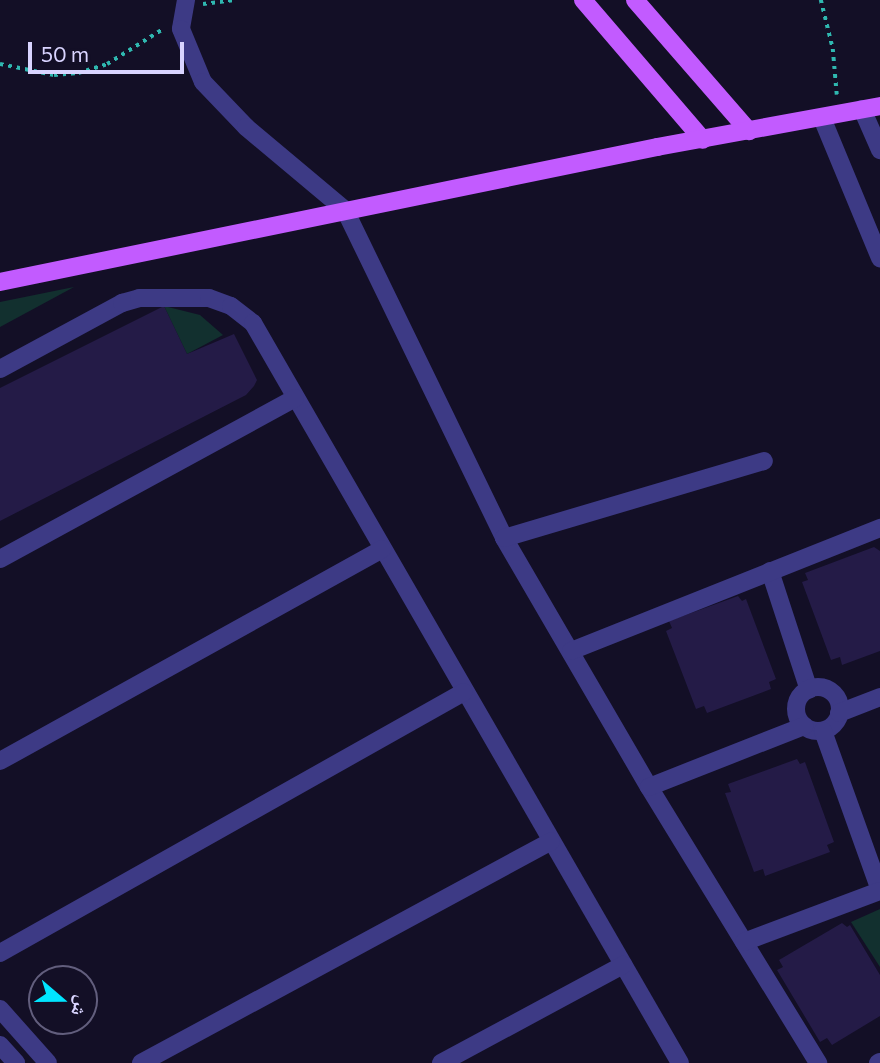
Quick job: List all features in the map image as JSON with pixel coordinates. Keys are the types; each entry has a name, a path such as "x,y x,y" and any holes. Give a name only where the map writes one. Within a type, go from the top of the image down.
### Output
{"main road":[{"path":"583,0 703,140"},
{"path":"635,0 749,131"},
{"path":"0,282 345,210 871,108"}],"street":[{"path":"185,3 181,29 203,82 246,127 345,210 504,538 649,787 818,1063"},
{"path":"871,108 880,150"},
{"path":"830,116 880,258"},
{"path":"0,369 122,303 156,296 198,296 231,306 253,323 680,1063"},
{"path":"0,559 295,397"},
{"path":"504,538 764,461"},
{"path":"571,651 880,528"},
{"path":"0,761 382,550"},
{"path":"770,572 809,690"},
{"path":"649,787 804,726 823,731 834,724 839,713 834,694 822,688 809,690 798,700 796,714 804,726"},
{"path":"0,953 464,692"},
{"path":"839,713 880,697"},
{"path":"744,942 880,890 823,731"},
{"path":"141,1063 551,841"},
{"path":"441,1063 623,965"},
{"path":"0,1009 48,1063"},
{"path":"0,1045 16,1063"}],"path":[{"path":"0,64 54,75 78,73 107,64 155,36 185,3 235,0"},
{"path":"821,0 834,49 830,116"}],"green space":[{"path":"74,287 0,327 0,302"},
{"path":"164,306 200,315 223,335 187,354"},
{"path":"880,909 880,967 851,922"}],"building":[{"path":"164,306 187,354 234,334 257,380 254,386 246,395 0,521 0,388"},
{"path":"874,547 880,551 880,651 842,665 840,657 831,660 802,582 808,580 805,573"},
{"path":"738,596 742,601 746,599 776,679 769,682 771,689 707,713 704,706 696,709 666,631 672,628 669,621"},
{"path":"797,759 800,764 805,762 834,842 827,845 830,852 765,876 763,869 754,872 725,793 731,792 728,784"},
{"path":"842,923 847,927 850,925 880,975 880,1016 832,1045 827,1038 820,1042 777,970 783,967 779,960"}]}
